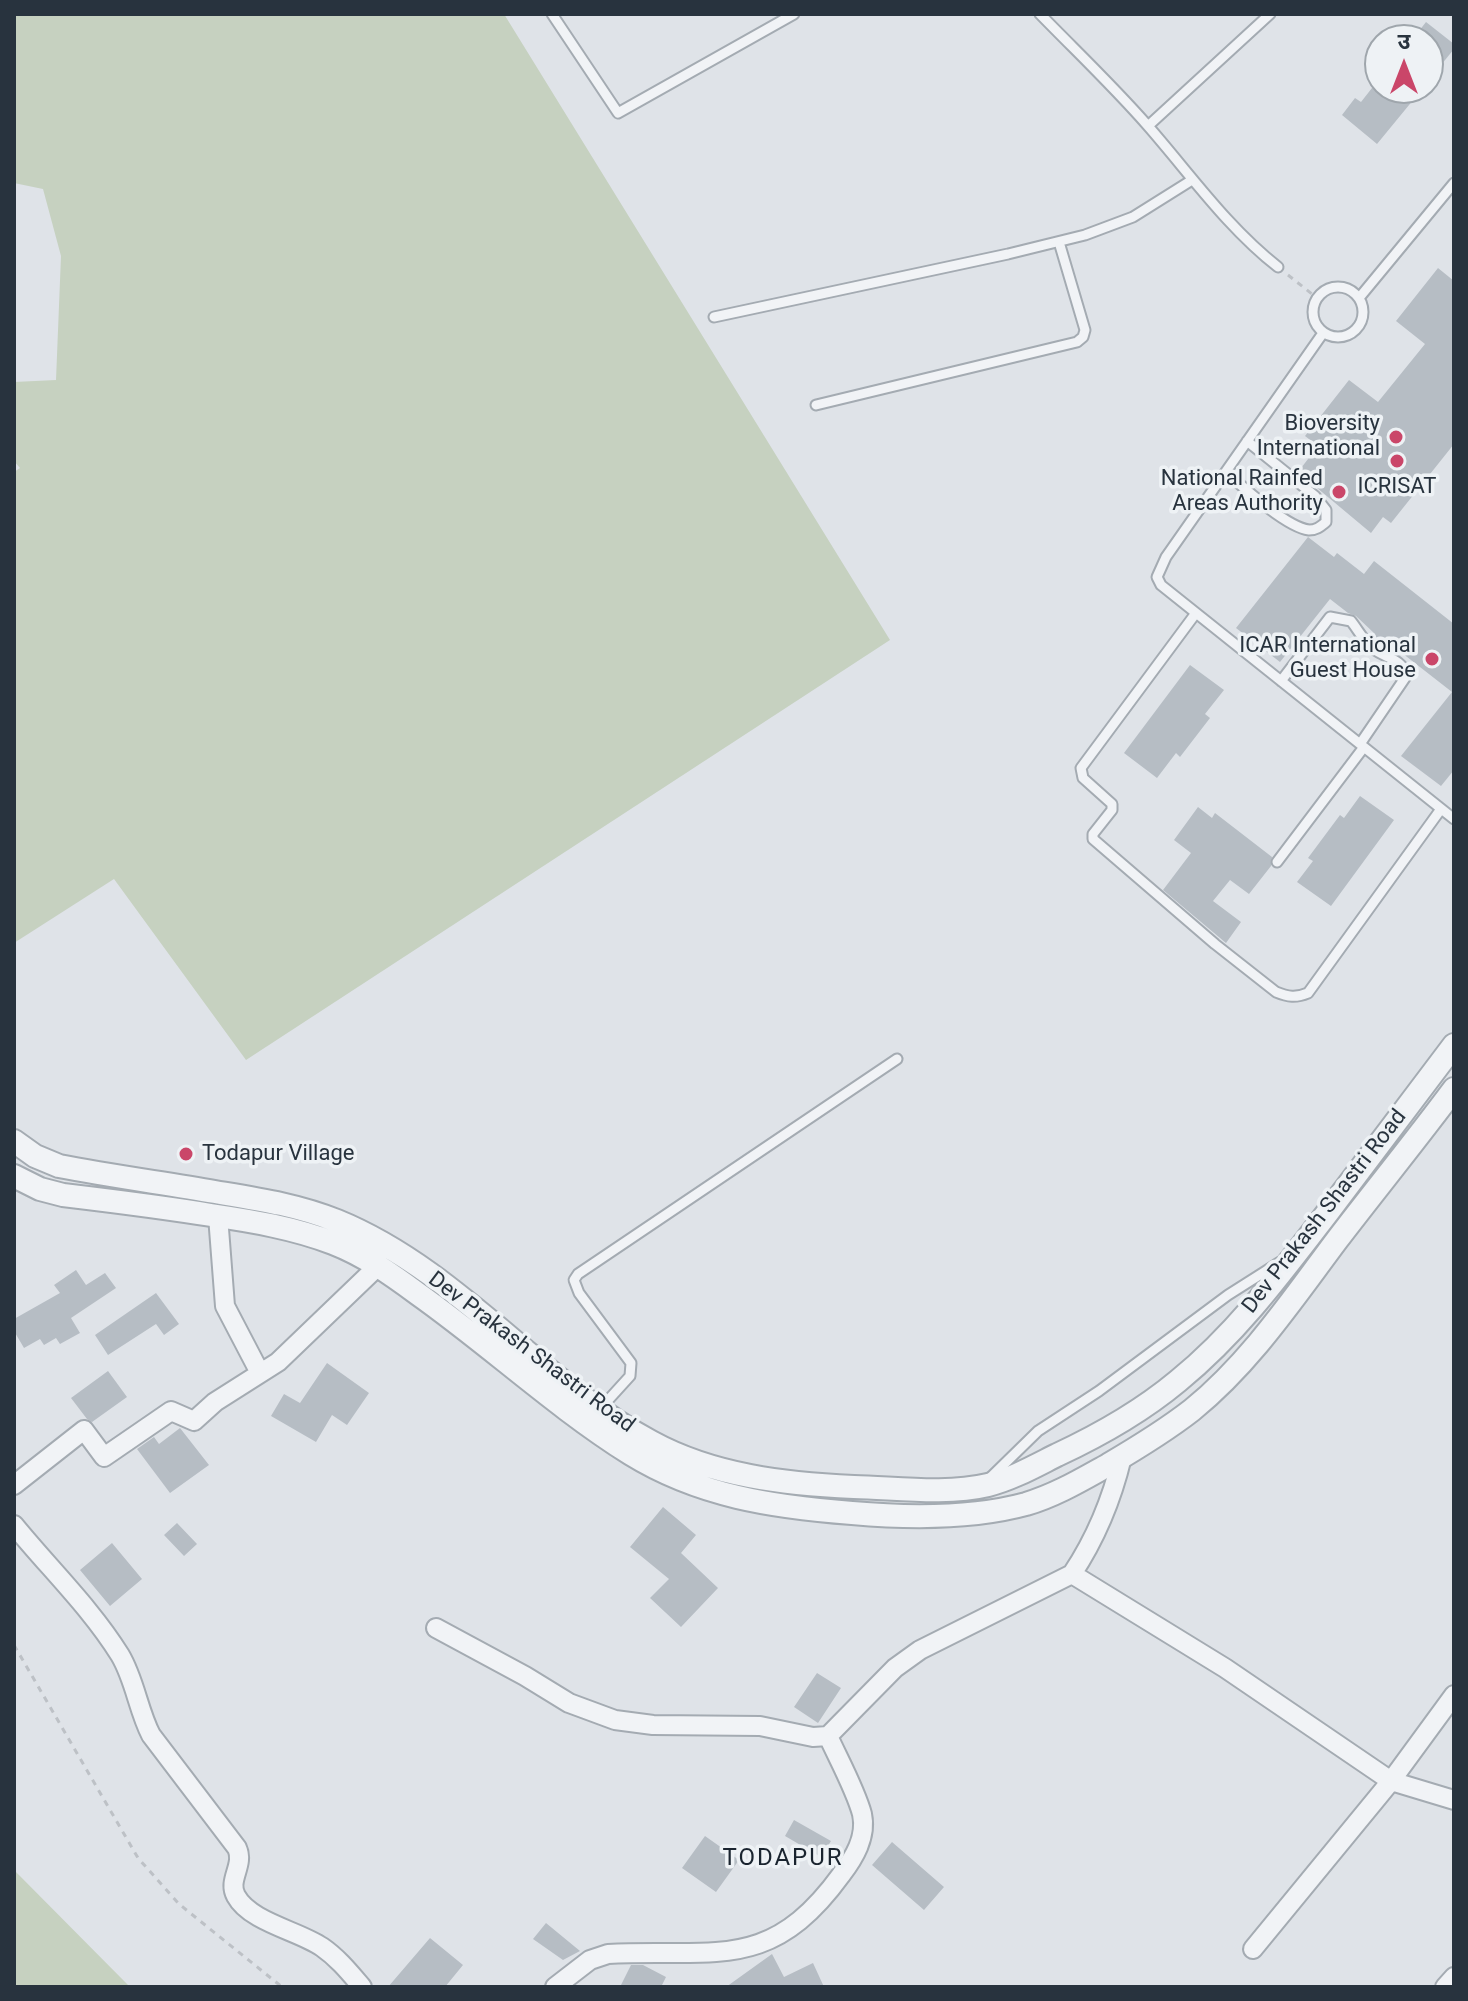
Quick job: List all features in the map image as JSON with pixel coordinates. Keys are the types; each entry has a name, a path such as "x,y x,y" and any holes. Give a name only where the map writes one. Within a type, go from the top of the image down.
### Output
{"street":[{"name":"Dev Prakash Shastri Road","path":"14,1141 35,1156 59,1166 274,1202 349,1226 378,1241 433,1278 600,1409 653,1443 687,1458 755,1477 906,1489 984,1486 1009,1478 1119,1422 1159,1396 1204,1358 1276,1283 1454,1045"},
{"name":"Dev Prakash Shastri Road","path":"14,1176 40,1189 63,1195 280,1227 333,1243 378,1266 440,1309 576,1416 674,1478 720,1494 819,1511 868,1515 959,1515 1020,1506 1062,1491 1128,1454 1194,1409 1269,1332 1454,1089"},
{"path":"218,1216 225,1306 260,1373"},
{"path":"14,1485 84,1430 104,1457 171,1411 194,1421 215,1402 278,1362 378,1266"},
{"path":"436,1628 569,1703 615,1720 653,1725 760,1726 813,1737 828,1736 895,1668 920,1650 1072,1574 1105,1512 1128,1454 1119,1422"},
{"path":"14,1525 80,1601 119,1654 151,1735 237,1848 240,1859 233,1887 239,1901 277,1926 321,1946 362,1987"},
{"path":"1072,1574 1225,1668 1391,1781 1454,1800"},
{"path":"1253,1949 1391,1781 1454,1695"},
{"path":"555,1987 590,1960 608,1954 741,1950 778,1937 800,1922 821,1902 855,1856 862,1836 862,1815 828,1736"},
{"path":"1445,1987 1454,1977"}],"lane":[{"path":"552,14 614,111 622,113 794,14"},
{"path":"1040,14 1148,126 1192,180 1257,250 1278,267"},
{"path":"1148,126 1270,14"},
{"path":"714,317 1059,242 1133,217 1192,180"},
{"path":"1359,298 1450,198 1454,183"},
{"path":"816,405 1077,342 1085,330 1059,242"},
{"path":"1338,287 1354,292 1359,298 1363,315 1355,330 1340,337 1323,333 1312,313 1317,298 1322,292 1338,287"},
{"path":"1323,333 1166,557 1157,577 1161,585 1454,819"},
{"path":"1226,472 1290,522 1309,530 1318,529 1326,522 1326,510 1315,496 1247,441"},
{"path":"1196,613 1081,772 1083,778 1112,804 1112,810 1093,834 1093,839 1225,952 1276,992 1299,997 1308,993 1441,809"},
{"path":"1277,862 1362,746 1407,675 1404,666 1394,657 1371,647 1351,621 1330,617 1281,681"},
{"path":"600,1409 630,1376 632,1369 631,1363 579,1293 574,1280 578,1274 897,1059"},
{"path":"984,1486 1038,1431 1111,1383 1228,1295 1299,1251"}],"path":[{"path":"1278,267 1317,298"},
{"path":"14,1645 138,1858 179,1904 282,1987"}],"green space":[{"path":"14,14 504,14 890,640 246,1060 114,879 14,943 14,472 20,468 14,461 14,382 56,380 61,256 43,189 14,183"},
{"path":"14,1870 130,1987 14,1987"}],"building":[{"path":"1444,36 1454,44 1454,49 1444,61"},
{"path":"1355,98 1361,102 1364,98 1364,104 1410,104 1377,144 1342,115"},
{"path":"1438,268 1454,281 1454,444 1391,523 1383,517 1371,533 1298,472 1318,446 1305,436 1349,380 1378,402 1425,344 1396,321"},
{"name":"ICAR International Guest House","path":"1308,537 1334,557 1337,553 1364,574 1374,561 1454,624 1454,770 1441,786 1401,756 1452,692 1393,646 1390,650 1377,642 1372,638 1375,634 1356,616 1330,599 1280,662 1236,628"},
{"path":"1190,665 1224,690 1205,714 1210,718 1180,757 1176,753 1157,778 1124,753"},
{"path":"1360,796 1394,820 1331,906 1297,882 1313,861 1308,858 1340,815 1344,818"},
{"path":"1198,807 1212,818 1215,813 1272,857 1271,866 1249,894 1230,880 1213,901 1241,922 1226,943 1163,890 1191,853 1174,840"},
{"path":"76,1270 86,1285 105,1273 116,1288 71,1318 80,1333 60,1344 56,1338 44,1345 40,1339 24,1348 14,1331 14,1319 60,1293 54,1285"},
{"path":"156,1293 179,1324 164,1335 156,1324 108,1355 95,1335"},
{"path":"327,1363 369,1393 347,1425 332,1415 316,1442 271,1416 284,1394 300,1403"},
{"path":"108,1371 127,1397 92,1422 71,1398"},
{"path":"180,1428 209,1465 170,1493 137,1449 154,1437 159,1444"},
{"path":"663,1507 696,1535 681,1553 718,1588 681,1627 650,1598 669,1579 630,1547"},
{"path":"177,1523 197,1544 184,1556 164,1535"},
{"path":"112,1543 142,1579 110,1606 80,1570"},
{"path":"817,1673 841,1688 818,1723 794,1707"},
{"path":"794,1820 831,1841 821,1857 785,1836"},
{"path":"705,1836 739,1860 716,1892 682,1868"},
{"path":"892,1842 944,1887 924,1910 872,1865"},
{"path":"546,1923 580,1951 563,1960 533,1939"},
{"path":"430,1938 463,1965 445,1987 388,1987"},
{"path":"772,1954 784,1977 813,1963 824,1987 726,1987"},
{"path":"631,1965 643,1965 666,1977 661,1987 620,1987"}],"place":[{"name":"Bioversity International","path":"1396,437"},
{"name":"ICRISAT","path":"1397,461"},
{"name":"National Rainfed Areas Authority","path":"1339,492"},
{"name":"ICAR International Guest House","path":"1432,659"},
{"name":"Todapur Village","path":"186,1154"}],"district":[{"name":"TODAPUR","path":"783,1859"}]}
